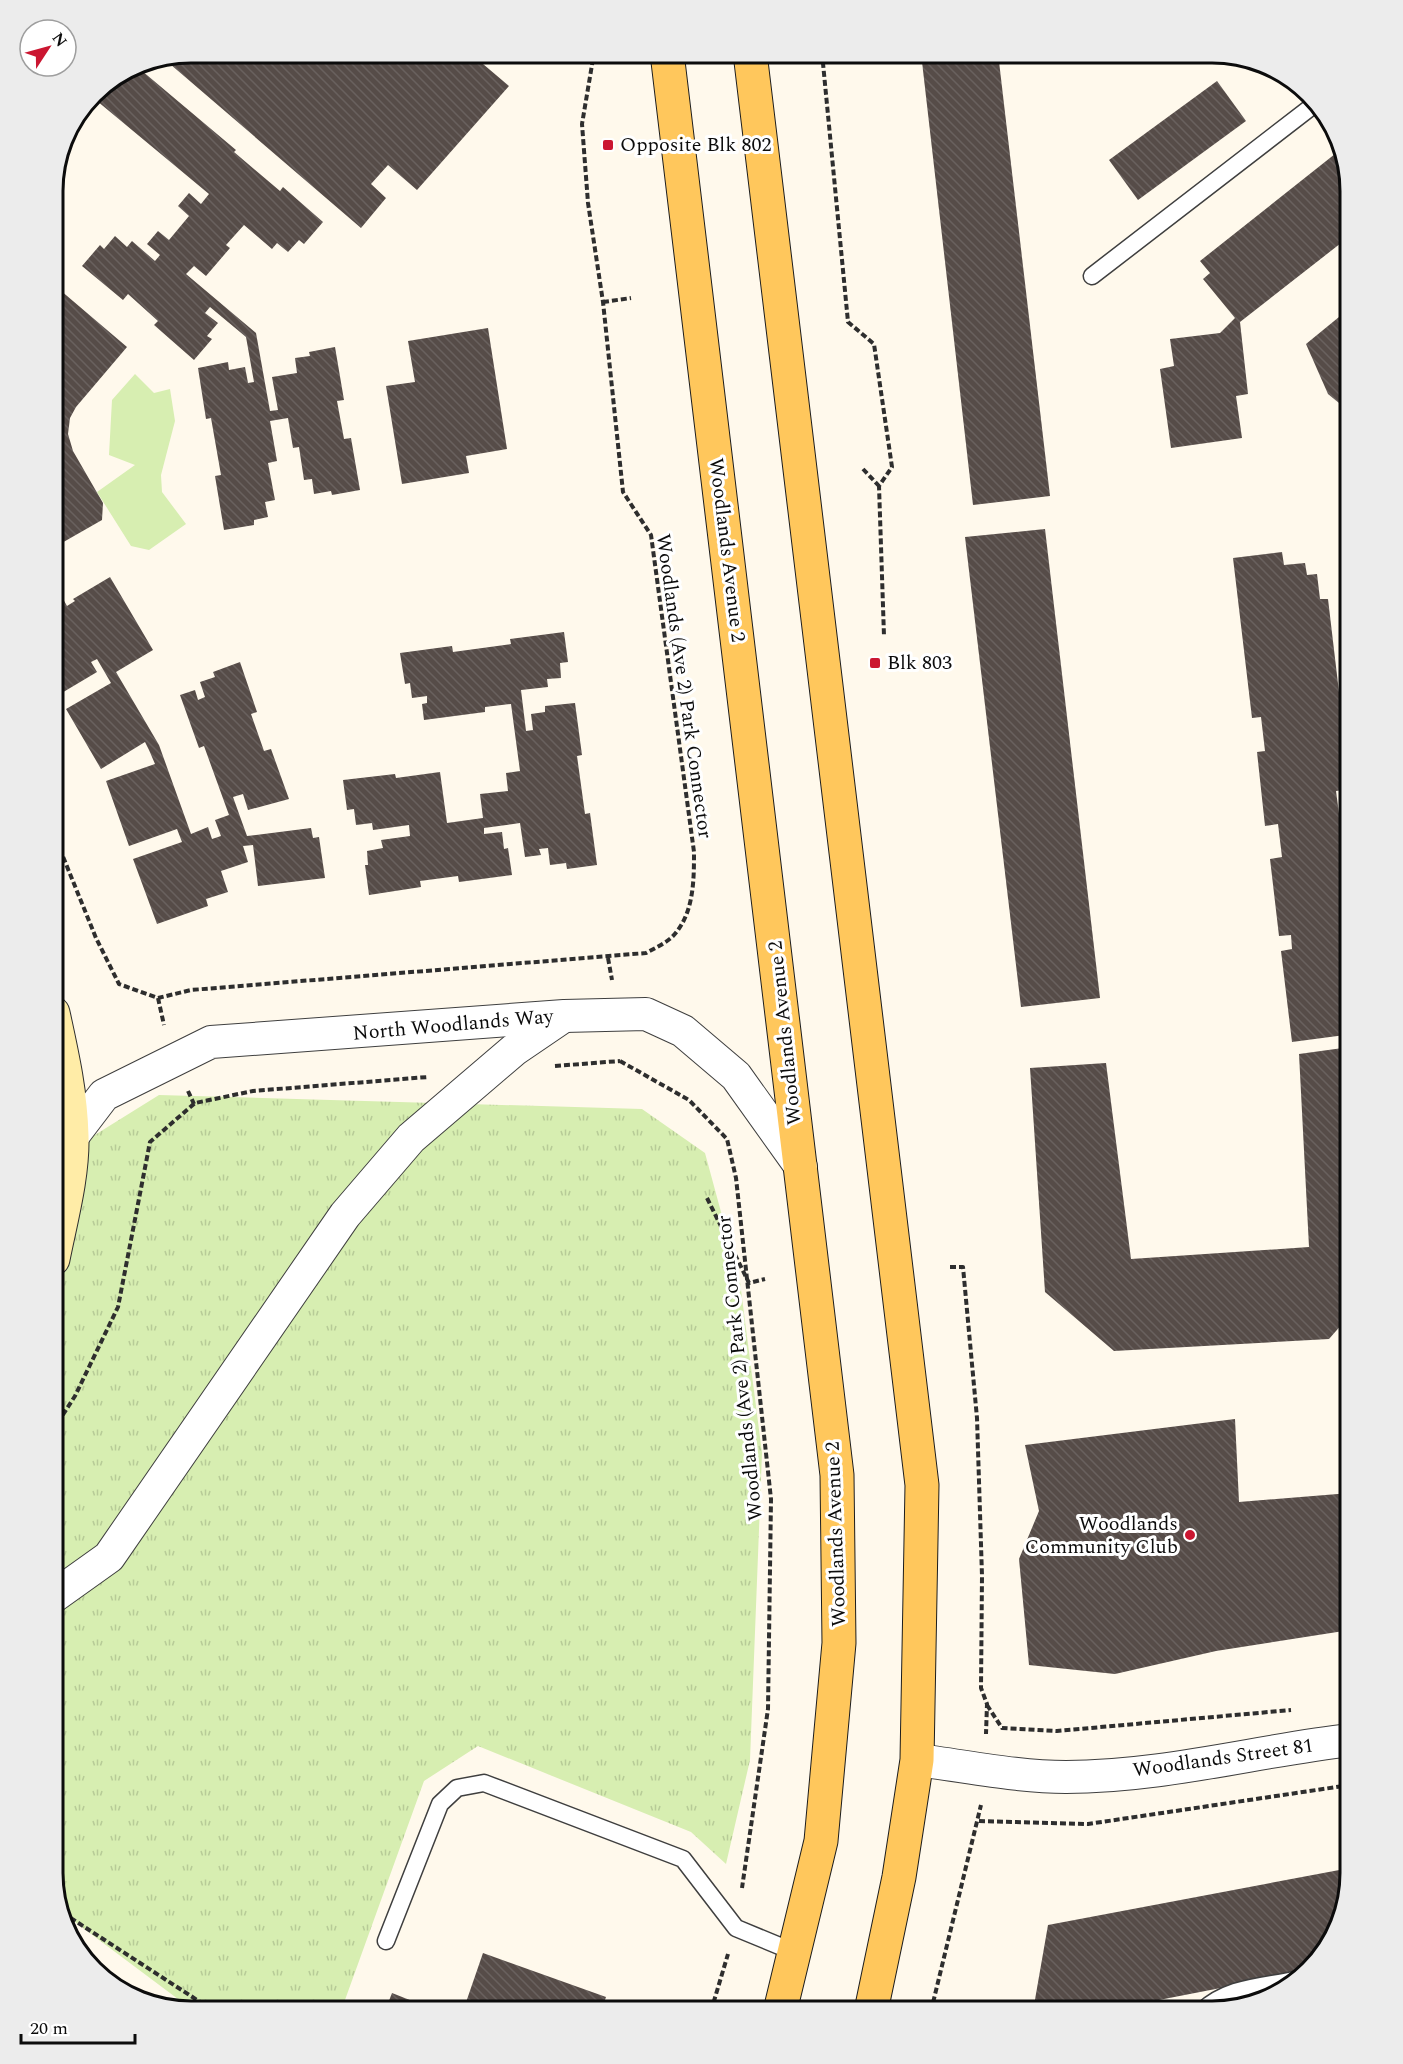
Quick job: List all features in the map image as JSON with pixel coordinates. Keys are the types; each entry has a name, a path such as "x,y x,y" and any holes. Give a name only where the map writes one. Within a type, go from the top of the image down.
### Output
{"main road":[{"name":"Woodlands Avenue 2","path":"668,63 837,1475 839,1643 821,1840 782,2001"},
{"path":"751,63 921,1485 917,1760 899,1877 873,2001"}],"street":[{"name":"North Woodlands Way","path":"72,1137 104,1095 211,1042 392,1031 564,1016 646,1014 683,1031 736,1077 801,1167"},
{"path":"63,1589 109,1557 345,1215 411,1138 514,1050 564,1016"},
{"path":"63,1060 67,1079 72,1137 63,1209"},
{"name":"Woodlands Street 81","path":"917,1760 1066,1777 1174,1769 1340,1741"}],"lane":[{"path":"1092,276 1310,108"},
{"path":"386,1941 440,1804 458,1788 484,1783 683,1859 736,1928 794,1952"},
{"path":"1213,2001 1230,1993 1277,1983"}],"path":[{"name":"Woodlands (Ave 2) Park Connector","path":"63,857 96,938 119,984 158,998 191,990 608,958 646,953 671,938 686,912 693,891 694,852 651,535 623,492 603,302 588,203 582,124 592,63"},
{"path":"823,63 848,322 873,344 892,467 879,486 884,636"},
{"path":"603,302 631,298"},
{"path":"863,469 879,486"},
{"name":"Woodlands (Ave 2) Park Connector","path":"549,1067 620,1061 689,1100 727,1139 736,1178 771,1499 768,1709 736,1928 714,2001"},
{"path":"63,1414 75,1396 118,1307 150,1142 195,1103 254,1091 430,1076"},
{"path":"707,1198 748,1283 765,1279"},
{"path":"950,1267 963,1267 975,1395 982,1576 981,1688 987,1704 1002,1728 1057,1731 1295,1710"},
{"path":"934,2001 979,1821 985,1769 987,1704"},
{"path":"979,1821 1089,1824 1340,1786"},
{"path":"72,1920 198,2001"}],"green space":[{"path":"135,374 154,393 170,389 175,421 161,475 162,492 186,524 149,550 131,546 97,492 135,465 109,455 112,400"},
{"path":"159,1095 642,1109 705,1153 740,1282 762,1453 750,1760 726,1864 691,1832 478,1746 424,1781 345,2001 180,2001 72,1920 67,1906 63,1873 63,1155"}],"building":[{"path":"482,63 509,86 417,190 388,165 371,184 386,198 361,228 170,64"},
{"path":"922,63 999,63 1050,496 973,505"},
{"path":"144,72 236,150 234,152 280,191 283,187 323,222 304,244 299,240 288,252 277,243 272,249 244,225 226,245 230,248 206,276 194,266 186,274 256,333 270,411 278,410 272,377 297,373 295,358 310,356 309,352 335,347 344,400 337,401 344,439 351,438 360,490 332,495 331,491 314,494 312,479 304,480 299,447 293,448 288,418 270,421 277,461 268,463 275,500 265,502 268,517 254,520 254,525 224,530 215,476 221,475 211,418 206,419 198,368 228,362 229,370 245,367 248,383 254,382 246,337 210,307 205,313 218,323 207,336 212,339 194,360 154,325 158,321 128,294 123,300 82,266 100,245 104,249 115,236 127,247 132,241 155,261 160,255 147,244 158,231 169,240 189,216 178,206 189,193 201,204 209,194 99,103 127,80"},
{"path":"1217,81 1246,121 1138,200 1109,160"},
{"path":"1335,154 1339,174 1340,244 1240,322 1248,394 1236,396 1242,438 1171,448 1160,369 1174,366 1170,339 1220,333 1235,318 1203,279 1210,273 1200,261"},
{"path":"63,293 127,347 76,407 70,418 68,434 73,451 103,503 102,520 63,542"},
{"path":"1340,316 1340,404 1328,394 1306,344"},
{"path":"488,328 507,449 466,456 469,473 402,484 386,386 415,382 408,341"},
{"path":"1045,529 1100,998 1021,1007 965,537"},
{"path":"1282,552 1284,565 1305,563 1307,575 1317,574 1320,599 1328,599 1340,700 1340,790 1336,791 1340,821 1340,1036 1292,1042 1281,951 1292,949 1291,935 1279,936 1270,859 1282,857 1278,824 1265,826 1257,752 1265,751 1261,717 1252,718 1233,558"},
{"path":"110,577 153,650 116,672 159,745 191,834 208,827 212,839 221,836 215,820 229,815 204,746 199,748 180,695 195,690 198,700 205,697 200,682 215,677 213,672 240,662 257,712 251,714 264,751 271,749 289,799 248,810 243,794 233,797 247,836 311,828 313,838 319,837 325,878 258,886 253,845 243,846 248,862 221,871 228,892 206,899 208,906 157,924 133,859 182,842 177,829 129,846 106,781 155,764 145,742 101,769 66,709 111,683 97,659 91,662 97,672 63,692 63,599 67,606 75,601 73,599"},
{"path":"564,632 568,662 560,663 561,678 547,679 548,687 521,690 526,731 533,730 531,714 545,712 545,706 575,703 582,755 577,756 585,814 590,813 597,865 567,869 566,863 550,865 548,848 539,849 541,855 525,857 520,823 484,828 484,834 502,832 504,849 508,848 512,875 459,882 458,876 420,881 421,887 369,895 365,865 368,865 367,851 383,848 381,840 410,836 409,825 373,830 372,823 356,825 354,809 347,810 343,780 395,774 396,778 440,772 447,823 483,818 480,794 508,791 506,773 520,771 511,704 485,707 485,712 424,720 422,704 427,703 427,696 412,698 410,683 405,684 400,653 452,646 453,652 511,644 510,639"},
{"path":"1340,1048 1340,1326 1329,1339 1114,1351 1045,1292 1030,1068 1106,1063 1131,1259 1309,1247 1299,1054"},
{"name":"Woodlands Community Club","path":"1235,1419 1239,1502 1340,1494 1340,1632 1216,1651 1115,1674 1029,1665 1019,1559 1039,1511 1025,1445"},
{"path":"1340,1870 1336,1906 1323,1937 1303,1964 1291,1974 1154,2001 1035,2001 1048,1925"},
{"path":"483,1953 606,1997 605,2001 466,2001"},
{"path":"392,1993 412,2001 389,2001"}],"place":[{"name":"Opposite Blk 802","path":"608,145"},
{"name":"Blk 803","path":"875,663"},
{"name":"Woodlands Community Club","path":"1190,1535"}]}
